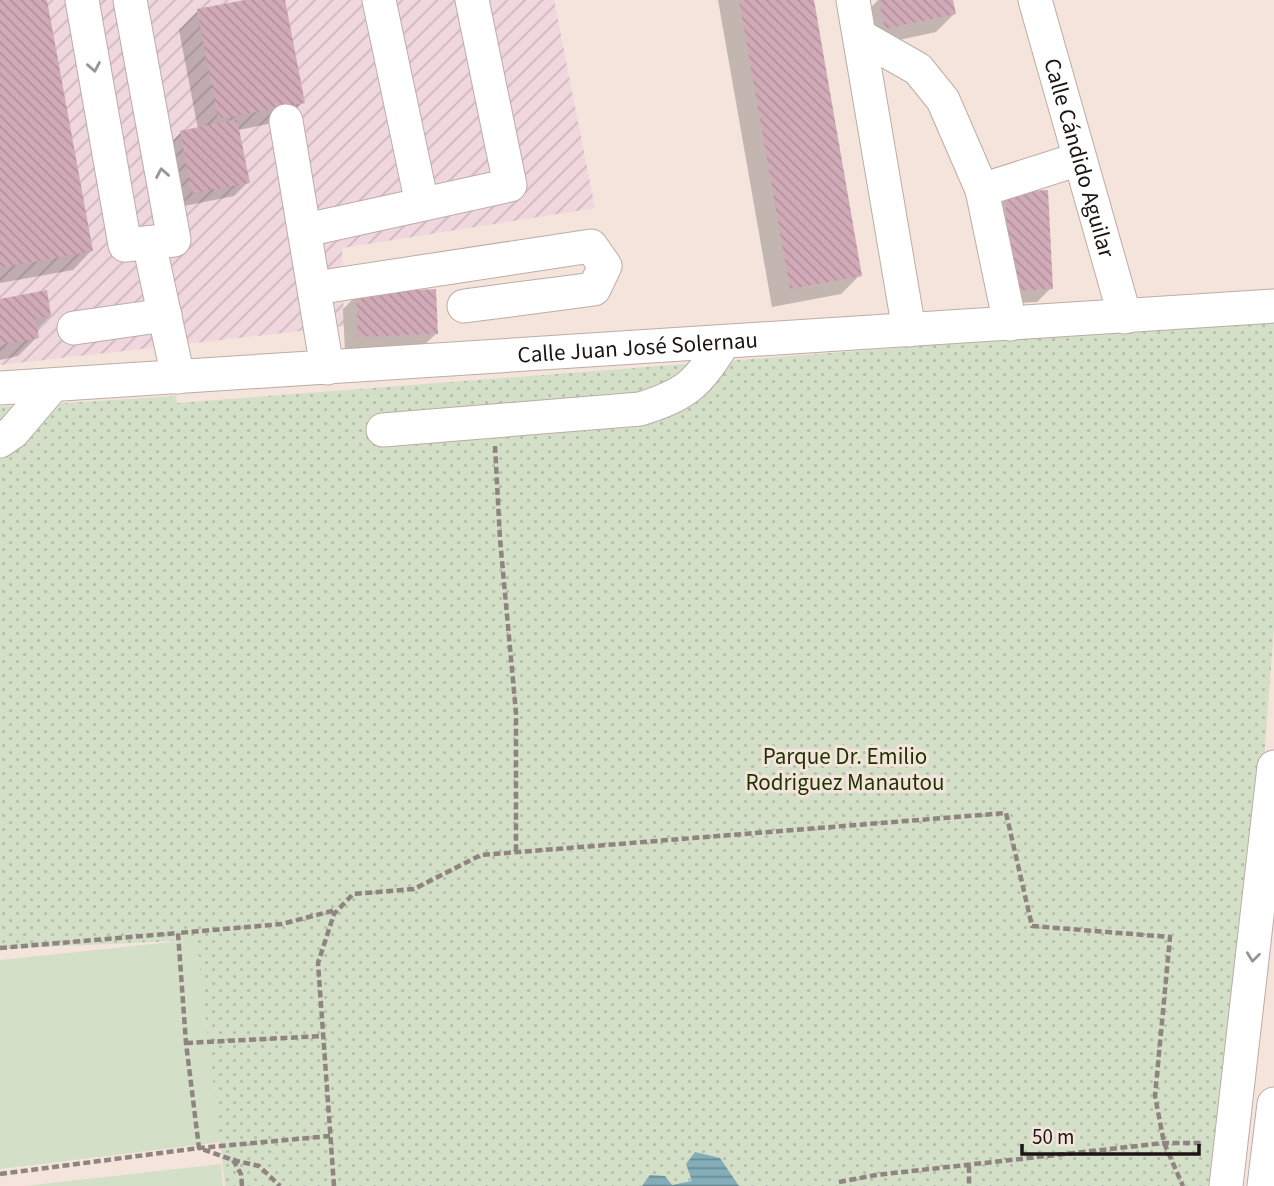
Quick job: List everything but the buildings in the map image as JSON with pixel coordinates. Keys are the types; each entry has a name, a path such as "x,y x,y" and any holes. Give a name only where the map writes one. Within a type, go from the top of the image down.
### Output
{"street":[{"path":"82,0 125,245 174,240 130,0"},
{"path":"379,0 422,204"},
{"path":"306,230 510,185 472,0"},
{"path":"853,0 908,330"},
{"name":"Calle Cándido Aguilar","path":"1035,0 1125,317"},
{"path":"860,36 918,69 943,100 982,190 1010,324"},
{"path":"286,121 327,368"},
{"path":"982,190 1079,159"},
{"path":"149,243 178,377"},
{"path":"315,288 591,246 605,266 594,289 464,306"},
{"name":"Calle Juan José Solernau","path":"0,388 1274,306"},
{"path":"74,328 165,315"},
{"path":"383,430 640,409 675,398 701,378 724,342"},
{"path":"0,441 13,432 52,386"},
{"path":"1226,1186 1266,916 1274,767"},
{"path":"1264,1186 1274,1104"}],"path":[{"path":"494,421 500,538 516,713 516,852"},
{"path":"334,1186 318,962 338,909 353,894 414,889 481,855 1006,813 1032,926 1170,937 1155,1096 1164,1143 1183,1186"},
{"path":"0,948 282,924 338,909"},
{"path":"178,933 186,1043 199,1148"},
{"path":"186,1043 323,1036"},
{"path":"0,1174 199,1148 330,1136"},
{"path":"839,1182 1164,1143 1231,1143"},
{"path":"199,1148 260,1166 280,1186"},
{"path":"233,1160 241,1174 242,1186"},
{"path":"969,1166 969,1186"}],"shaded area":[{"path":"0,0 554,0 595,208 342,248 344,326 0,365"}],"green space":[{"name":"Parque Dr. Emilio Rodriguez Manautou","path":"1274,319 1274,625 1251,938 1218,1186 225,1186 197,940 0,949 0,407 176,396 177,403"},
{"path":"248,934 255,1138 0,1169 0,960"},
{"path":"221,1164 223,1186 25,1186"}],"water":[{"path":"695,1152 720,1158 739,1186 642,1186 650,1175 665,1176 672,1185 692,1181 686,1164"}]}
